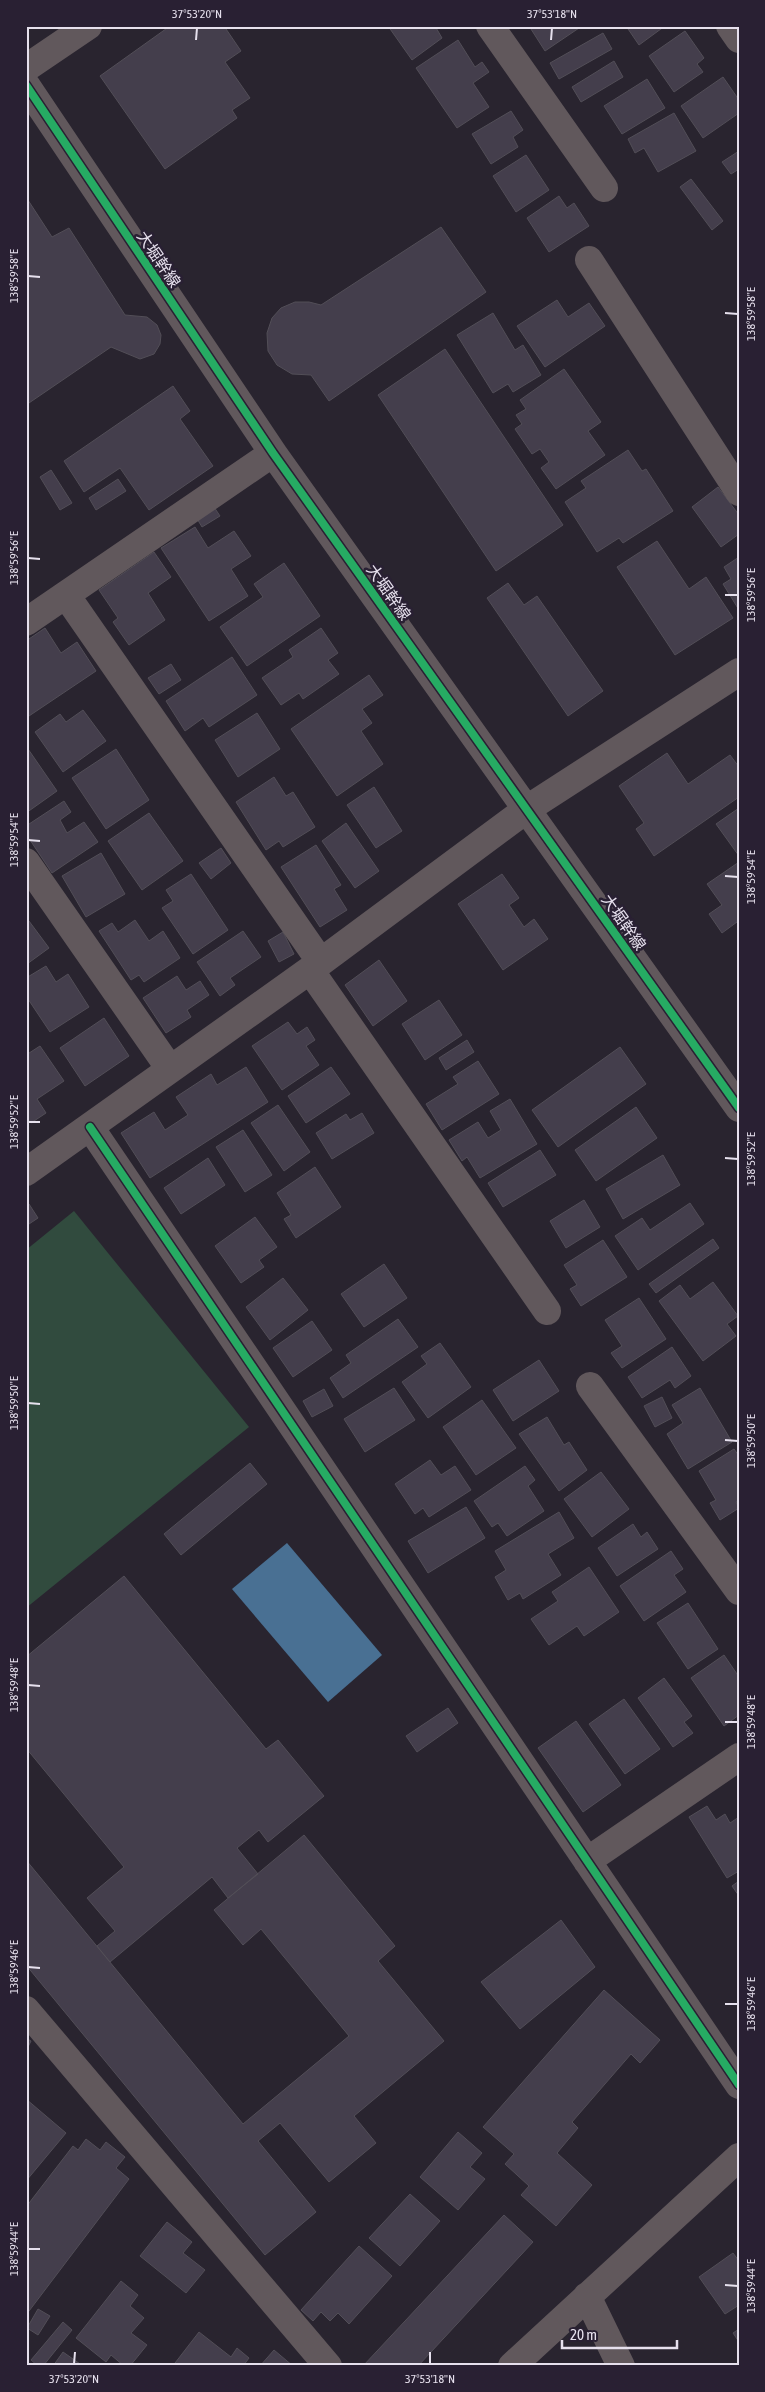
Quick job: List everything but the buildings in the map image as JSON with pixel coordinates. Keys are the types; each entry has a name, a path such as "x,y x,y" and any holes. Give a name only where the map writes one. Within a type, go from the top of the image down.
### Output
{"street":[{"path":"26,68 88,26"},
{"path":"490,26 604,188"},
{"path":"730,26 739,39"},
{"name":"大堀幹線","path":"26,85 273,453 739,1108"},
{"path":"589,260 739,492"},
{"path":"26,622 273,453"},
{"path":"66,595 547,1311"},
{"path":"29,1165 90,1127 315,966 527,810 739,672"},
{"path":"26,862 170,1069"},
{"path":"90,1127 739,2085"},
{"path":"590,1386 739,1591"},
{"path":"587,1861 739,1757"},
{"path":"26,2010 328,2366"},
{"path":"512,2366 739,2157"},
{"path":"587,2296 621,2366"}],"green space":[{"path":"74,1211 249,1427 26,1608 26,1250"}],"water":[{"path":"287,1543 382,1655 328,1702 232,1589"}],"cycle path":[{"path":"26,85 273,453 739,1108"},
{"path":"90,1127 739,2085"}]}
